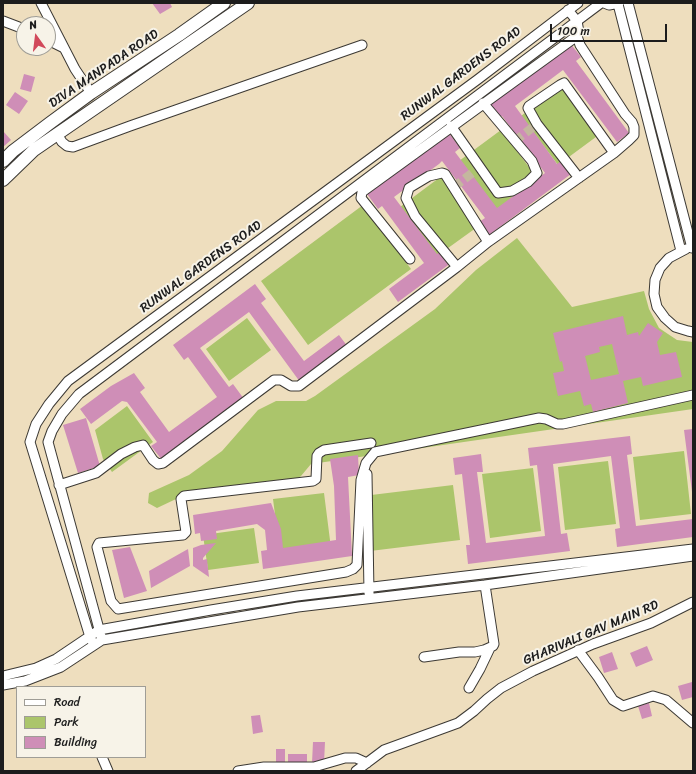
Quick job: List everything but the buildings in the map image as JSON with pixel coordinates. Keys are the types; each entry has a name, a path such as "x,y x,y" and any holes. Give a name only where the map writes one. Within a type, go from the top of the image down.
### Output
{"street":[{"path":"41,3 64,48 91,93"},
{"name":"DIVA MANPADA ROAD","path":"3,161 50,122 224,3"},
{"path":"3,180 34,150 248,3"},
{"name":"RUNWAL GARDENS ROAD","path":"95,641 30,442 36,424 48,404 68,381 477,80 578,3"},
{"path":"3,685 25,681 61,667 95,641 99,630 48,442 52,431 62,414 79,394 578,21 603,3 609,5 622,3"},
{"path":"622,3 693,248 681,251 669,258 660,268 655,280 654,294 657,307 665,318 675,326 693,332"},
{"path":"622,3 681,251"},
{"path":"59,485 96,473 120,454 134,446 143,445 153,460 158,464 163,463 274,380 281,380 291,386 299,386 488,242 614,153 629,140 634,135 634,127 632,122 625,114 580,45 578,21 568,10"},
{"path":"561,16 570,28 578,34"},
{"path":"3,21 16,26"},
{"path":"410,259 361,198 360,196 362,192 578,34"},
{"path":"56,44 64,48"},
{"path":"57,134 62,142 67,146 73,147 362,45"},
{"path":"579,178 536,124 528,108 537,101 564,83 614,153"},
{"path":"451,126 498,193 512,191 528,182 537,173 532,161 483,103"},
{"path":"457,267 415,216 406,198 409,188 429,176 442,173 446,174 488,242"},
{"path":"371,443 324,450 319,453 317,456 316,479 313,481 184,496 182,499 186,532 183,534 99,543 97,547 111,601 118,608 346,572 353,569 357,565 361,480 366,462 375,452 539,418 546,419 557,424 563,424 693,395"},
{"path":"366,462 368,489 370,599"},
{"path":"99,630 297,596 693,549"},
{"path":"3,676 36,668 95,641 298,607 485,585 693,556"},
{"path":"469,688 490,648 494,644 485,585"},
{"name":"GHARIVALI GAV MAIN RD","path":"356,771 384,750 458,723 501,688 533,671 578,650 651,623 693,602"},
{"path":"424,657 459,652 475,652 490,648"},
{"path":"578,650 613,700 623,706 653,696 666,700 693,723"},
{"path":"102,758 108,771"},
{"path":"238,771 264,767 314,767 345,758 356,758 367,763"}],"green space":[{"path":"563,84 600,134 558,165 521,116"},
{"path":"501,130 538,179 496,211 459,161"},
{"path":"443,175 480,225 437,256 400,207"},
{"path":"363,205 411,269 308,345 261,281"},
{"path":"517,238 572,307 644,291 649,309 659,328 677,340 693,342 693,409 311,464 301,476 292,483 193,491 157,508 148,503 149,493 189,475 222,451 258,410 276,401 306,401 315,396 435,309 476,270"},
{"path":"247,318 271,350 229,381 206,349"},
{"path":"127,406 153,442 112,472 103,459 95,430"},
{"path":"684,451 691,514 640,520 633,457"},
{"path":"608,461 616,524 565,530 558,467"},
{"path":"533,468 541,531 490,538 482,474"},
{"path":"453,485 460,540 362,552 355,497"},
{"path":"324,493 332,556 281,562 273,499"},
{"path":"254,528 259,563 208,570 203,535"}],"tunnel":[{"path":"515,141 537,124"},
{"path":"454,187 480,167"}]}
